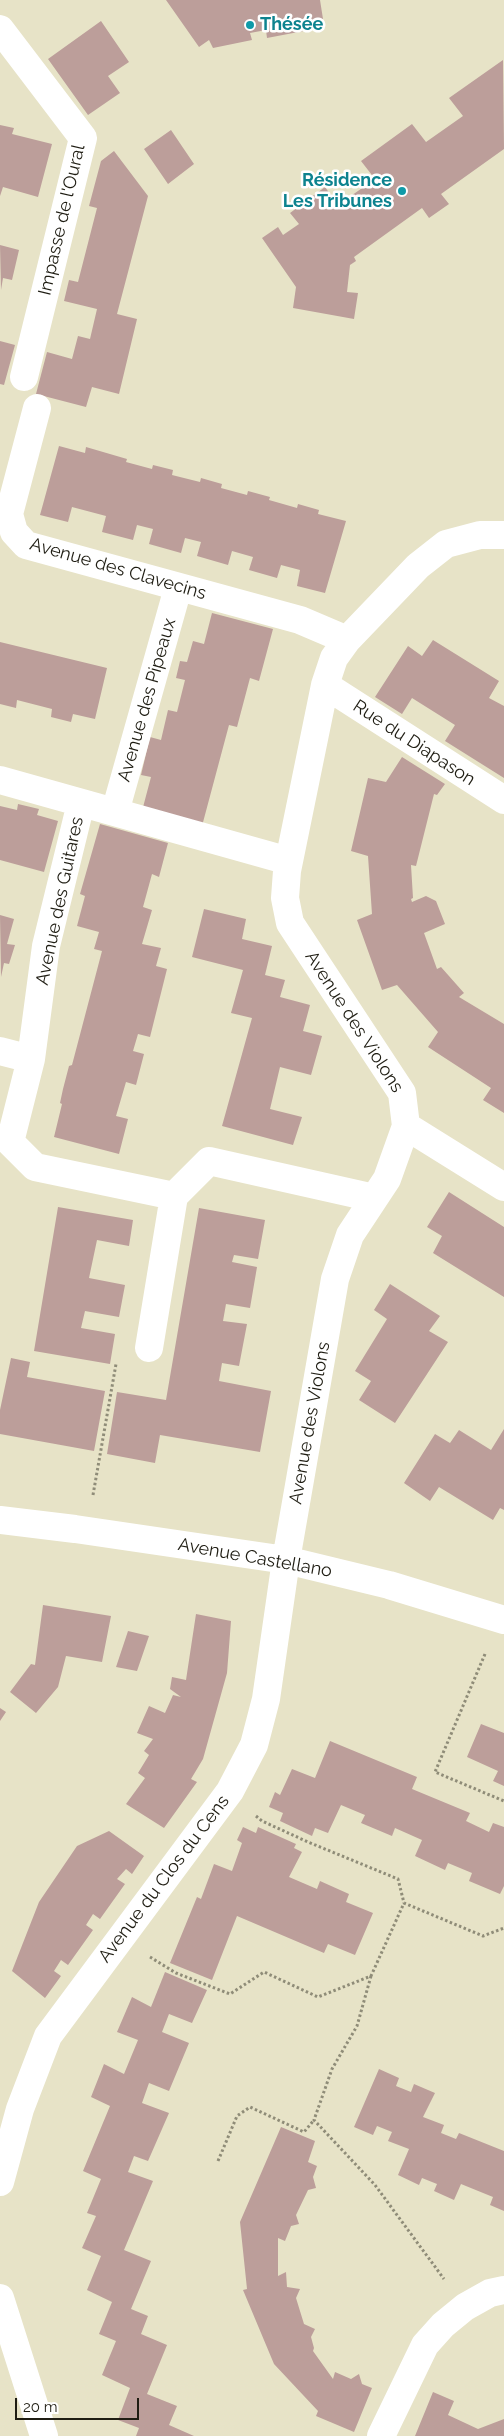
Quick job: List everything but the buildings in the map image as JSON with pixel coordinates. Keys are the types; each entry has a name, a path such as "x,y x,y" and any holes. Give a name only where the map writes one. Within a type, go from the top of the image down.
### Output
{"street":[{"name":"Impasse de l'Oural","path":"0,29 83,138 24,377"},
{"name":"Avenue des Clavecins","path":"37,408 9,514 14,532 26,545 300,620 347,640"},
{"name":"Avenue des Violons","path":"286,1560 335,1279 350,1236 387,1179 406,1126 402,1093 290,923 285,898 289,861 325,685 334,658 347,640 418,566 446,544 480,535 504,535"},
{"name":"Avenue des Pipeaux","path":"115,812 178,588"},
{"name":"Rue du Diapason","path":"325,685 504,800"},
{"path":"0,780 289,861"},
{"name":"Avenue des Guitares","path":"82,803 46,946 31,1059 10,1142 35,1167 174,1196"},
{"path":"0,1051 31,1059"},
{"path":"406,1126 504,1187"},
{"path":"149,1348 174,1196 209,1162 374,1198"},
{"name":"Avenue Castellano","path":"0,1520 86,1530 286,1560 390,1586 504,1620"},
{"name":"Avenue du Clos du Cens","path":"0,2182 20,2109 48,2036 230,1791 254,1745 266,1699 286,1560"},
{"path":"381,2436 425,2345 443,2325 465,2307 490,2293 504,2290"},
{"path":"0,2298 44,2436"}],"path":[{"path":"86,1530 116,1363 149,1348"},
{"path":"485,1654 435,1772 504,1801"},
{"path":"218,2160 237,2116 250,2108 304,2132 314,2120 332,2069 357,2026 371,1976 404,1903 398,1879 262,1821 230,1791"},
{"path":"404,1903 483,1936 504,1928"},
{"path":"119,1938 176,1973 230,1994 264,1972 318,1997 371,1976"},
{"path":"314,2120 375,2186 465,2307"}],"place":[{"name":"Thésée","path":"250,25"},
{"name":"Résidence Les Tribunes","path":"402,191"}]}
